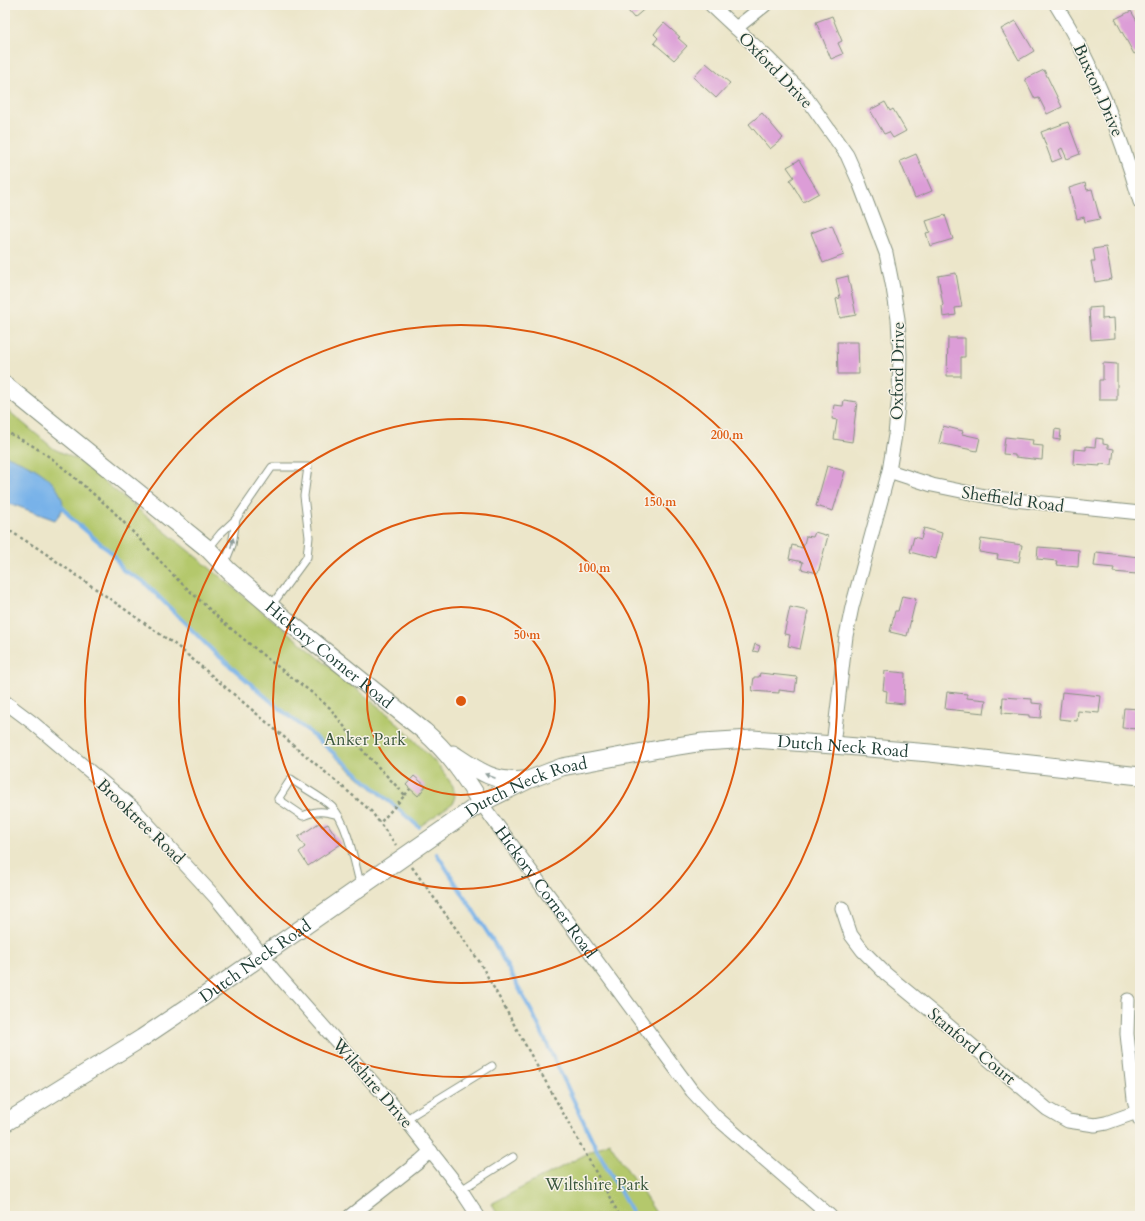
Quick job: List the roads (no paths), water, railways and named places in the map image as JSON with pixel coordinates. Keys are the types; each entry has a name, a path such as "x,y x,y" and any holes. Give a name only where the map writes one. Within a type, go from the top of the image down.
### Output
{"street":[{"name":"Oxford Drive","path":"711,5 803,92 847,155 864,194 886,253 898,319 900,355 899,394 895,435 889,472 852,607 846,636 833,745"},
{"path":"736,28 765,5"},
{"name":"Buxton Drive","path":"1056,5 1086,57 1104,97 1124,148 1140,202"},
{"name":"Hickory Corner Road","path":"5,385 208,550 224,566 271,606 439,744 455,763 481,803 692,1091 716,1117 830,1216"},
{"name":"Sheffield Road","path":"889,472 932,485 994,498 1029,503 1140,513"},
{"name":"Brooktree Road","path":"5,702 33,723 132,808 216,898 262,956"},
{"name":"Dutch Neck Road","path":"5,1123 142,1038 481,803 528,780 562,767 703,742 754,739 930,753 1140,776"},
{"path":"439,744 486,775 497,779 514,781 528,780"},
{"name":"Stanford Court","path":"842,908 851,935 863,951 886,974 1047,1109 1068,1121 1095,1125 1138,1116"},
{"name":"Wiltshire Drive","path":"262,956 406,1120 461,1190 478,1216"},
{"path":"1128,1000 1127,1034 1138,1116"},
{"path":"350,1216 420,1162 431,1151"}],"lane":[{"path":"208,550 221,533 236,519 272,466 308,466 304,496 309,537 307,557 271,606"},
{"path":"224,566 232,545 236,519"},
{"path":"338,815 314,811 303,816 278,799 291,780 331,806 338,815 352,849 361,887"},
{"path":"406,1120 492,1066"},
{"path":"461,1190 513,1157"}],"water":[{"path":"5,455 42,473 54,485 61,496 63,505 55,520 5,503"}],"waterway":[{"path":"59,502 71,518 113,554 123,570 143,581 214,652 419,827"},
{"path":"437,854 496,946 534,1016 596,1148 634,1216"}],"park label":[{"name":"Anker Park","path":"365,739"},
{"name":"Wiltshire Park","path":"597,1184"}]}
